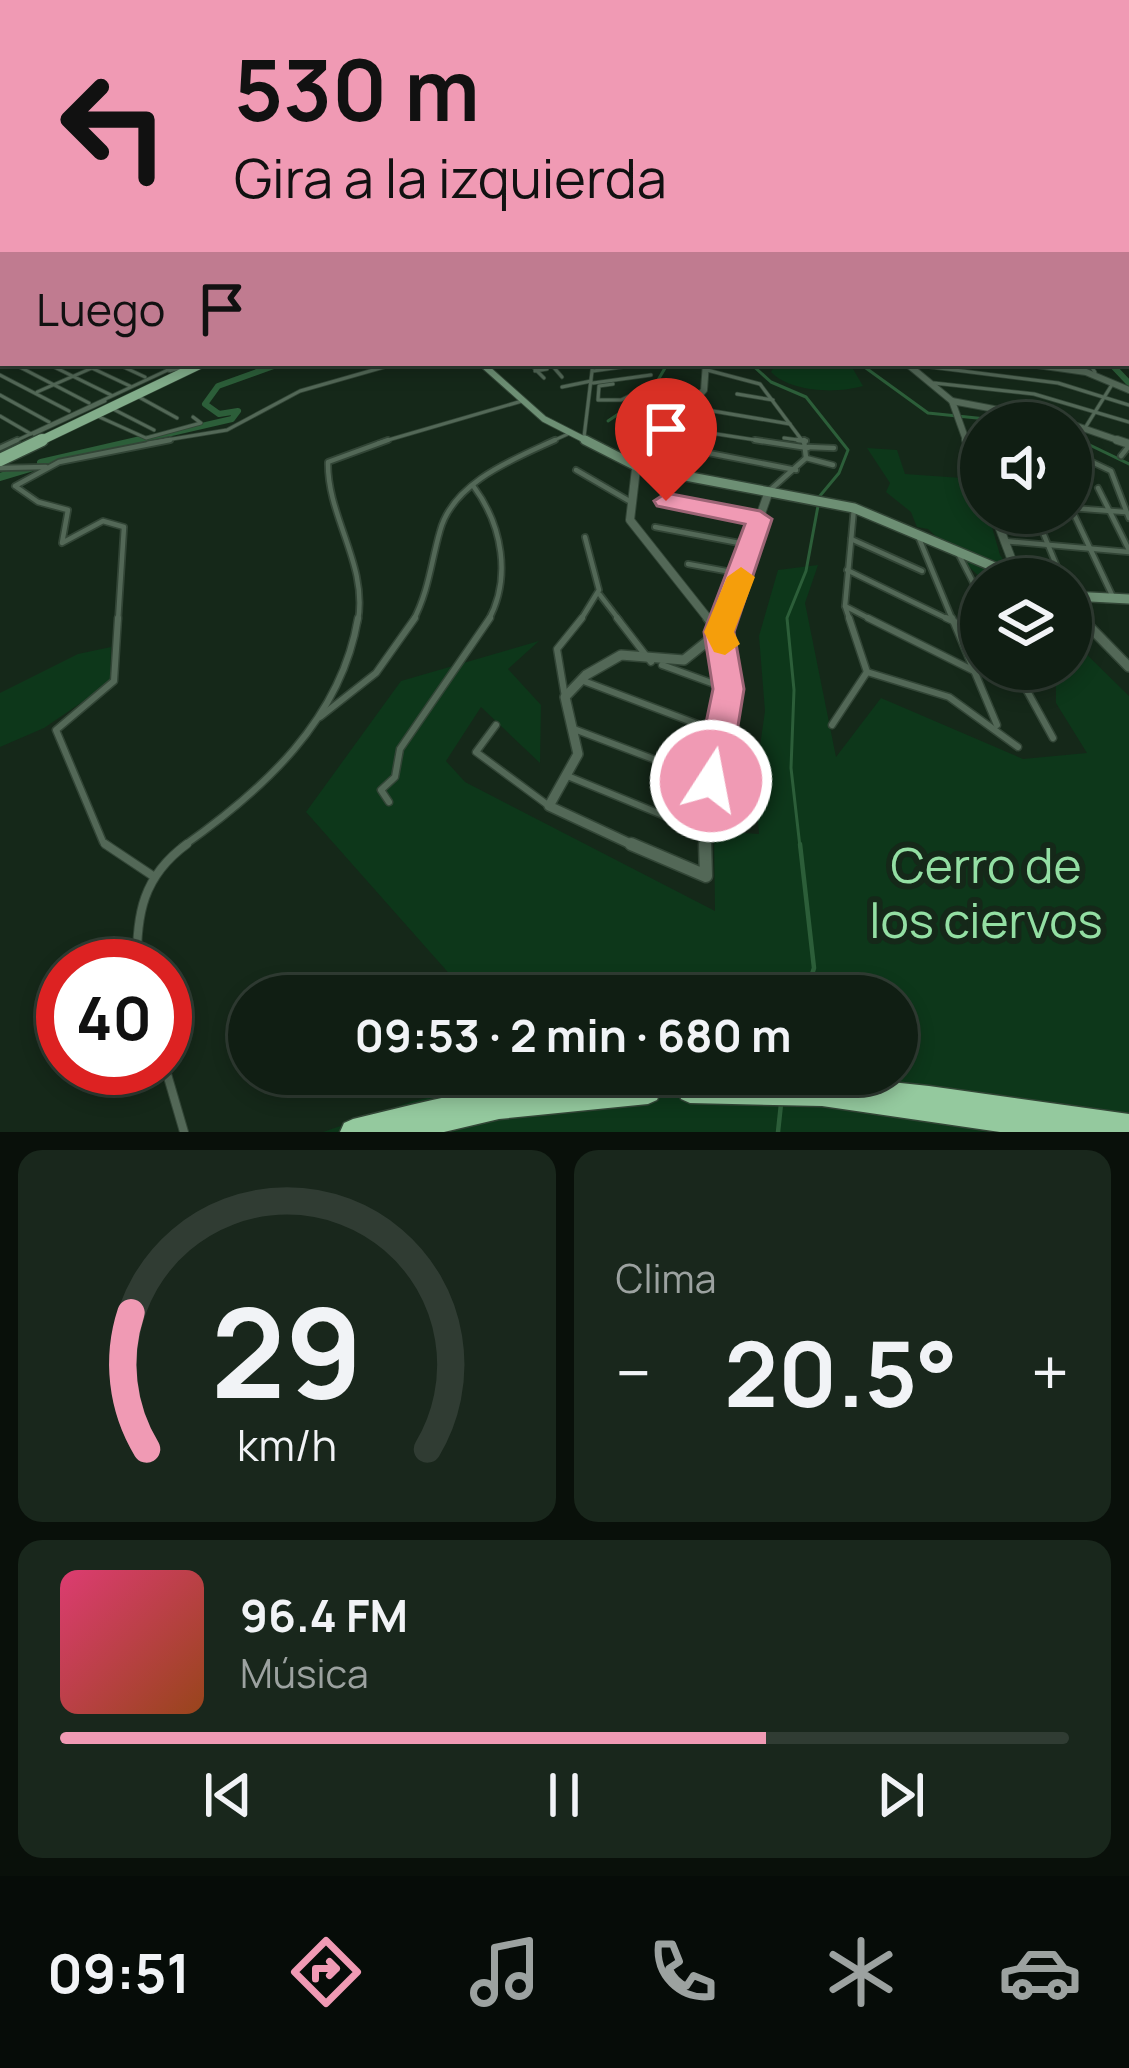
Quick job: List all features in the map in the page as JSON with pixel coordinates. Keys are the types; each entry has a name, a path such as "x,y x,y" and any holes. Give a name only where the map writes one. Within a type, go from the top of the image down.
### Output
{"highway":[{"path":"353,1132 453,1104 532,1090 650,1081 784,1081 1129,1127"},
{"path":"390,1132 543,1100 695,1090 822,1094 1087,1132"}],"main road":[{"path":"482,366 568,434 637,468 853,509 968,558"},
{"path":"0,458 176,369"},
{"path":"1092,601 1129,601"},
{"path":"1092,602 1129,601"}],"street":[{"path":"14,366 154,430"},
{"path":"52,366 74,376 101,405 146,437 201,423 193,417"},
{"path":"88,366 177,418"},
{"path":"122,366 149,379"},
{"path":"153,876 103,842 56,730 63,718 114,681 124,527 103,520 62,543 70,513 15,486 46,467 124,445 228,430 304,389 355,380 390,366"},
{"path":"531,366 544,378"},
{"path":"535,371 548,366 560,376 568,373"},
{"path":"593,366 600,401 617,401 646,388"},
{"path":"593,371 629,366"},
{"path":"731,374 734,366"},
{"path":"910,366 952,400 960,424"},
{"path":"931,366 1046,380 1129,405"},
{"path":"1071,366 1129,390"},
{"path":"1091,366 1095,372"},
{"path":"496,725 476,752 549,806 706,876 704,832 728,689 719,632 635,531 631,502 637,468 704,390 707,367 754,380 794,424 807,446 806,458 768,492 729,615 719,632 696,656 657,663"},
{"path":"34,393 92,368"},
{"path":"132,391 176,369"},
{"path":"0,375 74,414"},
{"path":"562,387 651,375"},
{"path":"0,387 13,381"},
{"path":"934,382 1034,394 1129,422"},
{"path":"1092,416 1113,382"},
{"path":"582,441 595,392 599,386 614,383"},
{"path":"577,395 580,385"},
{"path":"737,394 775,400"},
{"path":"0,395 52,424"},
{"path":"952,400 962,402"},
{"path":"320,717 359,615 355,554 328,481 328,462 343,453 521,401"},
{"path":"0,458 29,434 101,405"},
{"path":"689,407 794,424"},
{"path":"0,416 29,434"},
{"path":"647,416 631,436 653,446 796,470"},
{"path":"671,427 834,448"},
{"path":"1092,431 1129,445 1121,456"},
{"path":"138,939 139,912 153,876 252,796 320,717 349,700 402,640 426,593 443,520 474,487 568,434"},
{"path":"784,438 807,446"},
{"path":"0,458 46,467"},
{"path":"806,458 833,465"},
{"path":"1092,462 1111,471 1127,515"},
{"path":"576,470 631,502"},
{"path":"389,802 381,792 395,777 400,749 492,614 500,591 502,551 474,487"},
{"path":"1004,542 1129,551 1098,488"},
{"path":"666,501 760,519"},
{"path":"853,509 845,606 867,671"},
{"path":"1092,510 1127,515"},
{"path":"656,527 751,545"},
{"path":"1001,534 1010,558"},
{"path":"1044,534 1054,558"},
{"path":"1083,534 1114,600"},
{"path":"549,806 570,777 578,754 557,649 587,617 599,595 598,568 585,537"},
{"path":"918,537 960,635"},
{"path":"851,538 922,572"},
{"path":"959,554 961,558"},
{"path":"688,564 742,574"},
{"path":"847,570 955,622"},
{"path":"599,595 657,663"},
{"path":"845,606 960,664"},
{"path":"711,617 729,615"},
{"path":"1092,622 1127,664"},
{"path":"565,697 581,680 621,655 728,689"},
{"path":"867,671 911,680 974,707 1018,747"},
{"path":"832,725 867,671"},
{"path":"581,680 721,734"},
{"path":"982,690 997,725"},
{"path":"1027,690 1053,738"},
{"path":"974,707 987,703"},
{"path":"574,729 711,781"},
{"path":"570,777 704,832"},
{"path":"173,1095 184,1132"}],"green space":[{"path":"775,366 853,369 863,386 840,390 801,387 771,372"},
{"path":"867,448 897,450 905,474 960,478 960,534 994,534 1002,558 960,559 928,529 917,527 911,512 886,492 890,483"},
{"name":"Cerro de los ciervos","path":"818,565 805,603 836,757 881,698 1023,759 1087,753 1056,703 1056,690 1092,690 1092,660 1129,696 1129,1132 323,1132 441,1095 918,1095 918,975 450,975 306,812 401,681 539,641 508,669 541,705 540,763 481,707 446,761 465,782 715,911 714,831 759,834 755,781 765,711 759,636 778,570"},
{"path":"111,647 110,683 44,728 0,747 0,693 78,654"}],"waterway":[{"path":"141,440 232,419 238,411 219,414 205,404 218,386 274,366"},
{"path":"608,421 651,392 666,366"},
{"path":"753,366 771,382 806,397 848,450 839,473 819,497"},
{"path":"863,366 928,413 960,416"},
{"path":"1113,366 1129,383"},
{"path":"41,463 141,440"},
{"path":"128,443 141,440"},
{"path":"1092,446 1129,464"},
{"path":"0,477 30,468"},
{"path":"800,847 791,768 794,690 787,618 806,571 818,506"},
{"path":"800,844 812,975"},
{"path":"778,1132 781,1104"}],"slow traffic":[{"path":"725,644 719,632 741,577"}],"route":[{"path":"666,501 760,519 729,615 719,632 728,689 711,781"}]}
